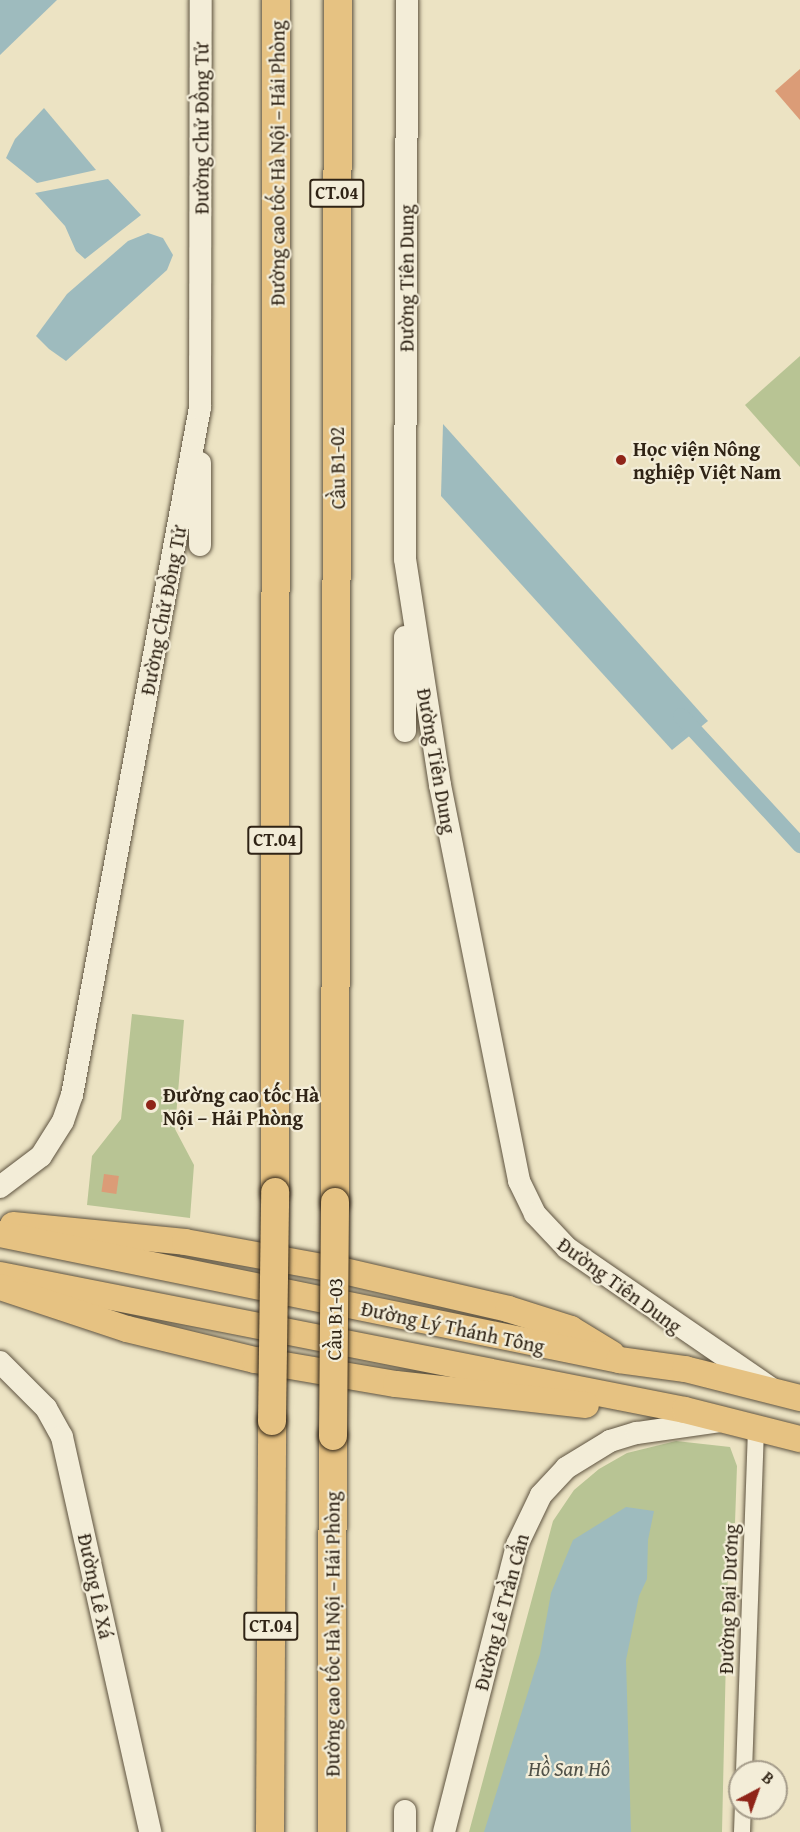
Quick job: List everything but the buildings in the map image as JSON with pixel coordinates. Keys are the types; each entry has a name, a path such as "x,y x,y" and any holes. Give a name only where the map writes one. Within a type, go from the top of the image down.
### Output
{"highway":[{"name":"Đường cao tốc Hà Nội – Hải Phòng","path":"270,1832 275,1192 276,0"},
{"name":"Cầu B1-02","path":"336,1202 338,0"},
{"name":"Cầu B1-03","path":"333,1436 336,1202"},
{"name":"Đường cao tốc Hà Nội – Hải Phòng","path":"332,1832 333,1436"}],"main road":[{"name":"Đường Chử Đồng Tử","path":"0,1187 41,1156 68,1108 200,408 201,0"},
{"name":"Đường Tiên Dung","path":"407,0 405,559 440,786 524,1192 542,1224 567,1248 775,1391"},
{"path":"200,408 200,545"},
{"path":"405,559 405,731"},
{"path":"0,1226 40,1225 185,1242 344,1271 548,1322 598,1343 619,1360"},
{"name":"Đường Lý Thánh Tông","path":"0,1234 619,1360 685,1369 800,1398"},
{"name":"Đường Lý Thánh Tông","path":"0,1275 730,1420 800,1439"},
{"path":"0,1287 127,1329 329,1373 562,1403 614,1406 641,1402"},
{"name":"Đường Lê Xá","path":"0,1362 46,1408 62,1437 150,1832"},
{"name":"Đường Lê Trần Cẩn","path":"444,1832 517,1545 541,1495 566,1468 610,1441 654,1430 730,1420"}],"street":[{"name":"Đường Đại Dương","path":"744,1760 756,1427"}],"green space":[{"path":"800,356 800,467 745,405"},
{"path":"132,1014 184,1020 175,1129 194,1165 190,1218 87,1205 92,1156 121,1119"},
{"path":"676,1441 730,1447 737,1466 735,1523 729,1524 722,1832 469,1832 553,1521 574,1490 599,1469 627,1453"}],"water":[{"path":"0,0 57,0 0,55"},
{"path":"44,108 96,170 37,183 6,158 15,139"},
{"path":"108,179 141,215 85,259 76,251 65,226 35,193"},
{"path":"148,233 163,238 173,255 167,270 66,361 49,349 36,336 67,294 128,241"},
{"path":"443,424 708,721 672,750 441,496"},
{"name":"Hồ San Hô","path":"626,1507 654,1511 648,1540 647,1579 639,1596 626,1660 631,1832 484,1832 540,1654 551,1593 573,1540"}],"waterway":[{"path":"681,716 800,845"}],"place":[{"name":"Học viện Nông nghiệp Việt Nam","path":"621,460"},
{"name":"Đường cao tốc Hà Nội – Hải Phòng","path":"151,1105"}]}
